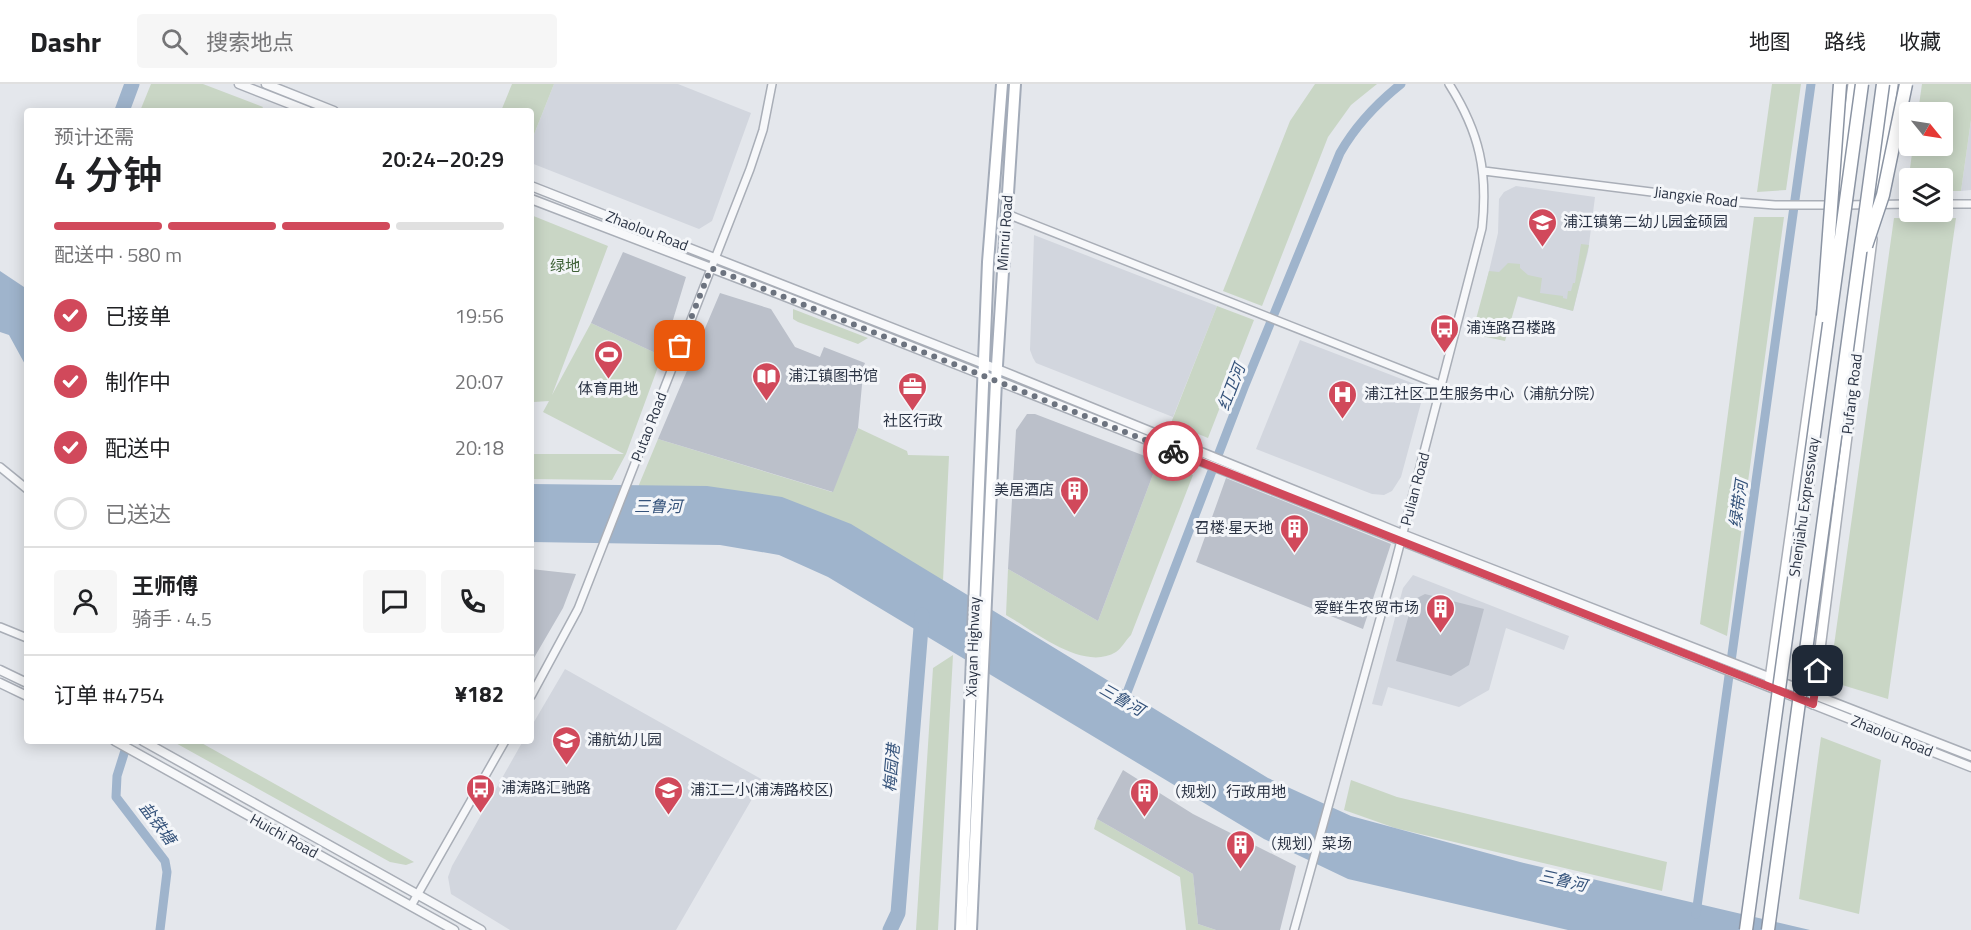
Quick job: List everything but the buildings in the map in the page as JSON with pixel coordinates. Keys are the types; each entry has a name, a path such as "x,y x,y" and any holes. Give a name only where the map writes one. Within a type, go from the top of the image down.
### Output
{"highway":[{"path":"1823,368 1823,311 1840,84"},
{"name":"Shenjiahu Expressway","path":"1746,930 1862,84"},
{"name":"Shenjiahu Expressway","path":"1768,930 1883,84"},
{"path":"1857,273 1883,195 1906,84"}],"main road":[{"name":"Minrui Road","path":"983,364 988,251 1002,84"},
{"name":"Minrui Road","path":"996,381 1015,84"},
{"path":"1769,681 1854,84"},
{"name":"Pufang Road","path":"1814,699 1893,84"},
{"name":"Xiayan Highway","path":"961,930 983,364"},
{"name":"Xiayan Highway","path":"971,930 996,381"}],"street":[{"path":"239,84 300,108"},
{"path":"266,84 326,108"},
{"name":"Putao Road","path":"534,691 579,609 763,130 772,84"},
{"name":"Pulian Road","path":"1294,930 1443,386 1482,228 1484,171 1472,127 1449,84"},
{"name":"Jiangxie Road","path":"1484,171 1724,201 1775,205 1899,204"},
{"name":"Zhaolou Road","path":"534,187 997,369 1196,455"},
{"name":"Zhaolou Road","path":"534,200 983,376 1196,455"},
{"path":"1953,204 1971,204"},
{"path":"1007,214 1443,386"},
{"path":"1196,455 1401,538 1814,699"},
{"path":"0,467 24,487"},
{"path":"0,627 24,637"},
{"path":"0,670 24,682"},
{"path":"0,683 24,695"},
{"name":"Zhaolou Road","path":"1814,699 1971,756"},
{"name":"Zhaolou Road","path":"1814,699 1971,767"},
{"name":"Huichi Road","path":"120,744 454,930"},
{"name":"Huichi Road","path":"148,744 418,892 481,930"},
{"path":"411,906 503,744"}],"shaded area":[{"path":"554,84 678,84 751,113 712,221 699,229 534,164 534,134"},
{"path":"1971,120 1971,190 1961,191"},
{"name":"浦江镇第二幼儿园金硕园","path":"1516,186 1595,197 1588,252 1573,311 1485,288 1498,233 1499,199 1504,192"},
{"path":"1034,235 1217,306 1173,417 1036,363 1030,350"},
{"name":"浦江社区卫生服务中心（浦航分院）","path":"1300,340 1425,388 1401,477 1392,491 1384,495 1372,494 1256,449"},
{"path":"1413,575 1569,636 1564,650 1506,628 1489,690 1459,707 1388,687 1382,706 1372,704 1403,588"},
{"name":"浦江二小(浦涛路校区)","path":"565,669 763,780 676,930 510,930 451,894 448,877 452,866 521,744 534,744 534,722"}],"green space":[{"path":"151,84 203,84 263,107 262,108 141,108"},
{"path":"512,84 554,84 534,134 534,108 502,108"},
{"path":"1315,84 1377,84 1351,105 1328,137 1262,306 1223,291 1290,121"},
{"path":"1772,84 1801,84 1786,190 1757,192"},
{"path":"1922,84 1971,84 1971,120 1961,191 1953,191 1953,168 1910,168 1912,156 1953,156 1953,102 1919,102"},
{"name":"绿地","path":"534,216 608,246 552,395 591,323 662,356 626,454 612,480 534,479 534,454 624,454 543,412 549,401 534,402"},
{"path":"1754,217 1784,217 1727,636 1700,624"},
{"path":"1894,218 1899,218 1899,222 1953,222 1953,218 1956,218 1888,699 1829,681"},
{"path":"1581,244 1589,245 1573,311 1518,296 1505,341 1472,334 1489,271 1499,272 1508,263 1520,264 1520,268 1528,275 1542,278 1540,293 1563,296 1567,299 1568,291 1571,291 1575,283"},
{"path":"1217,306 1254,320 1208,438 1171,423"},
{"path":"793,309 868,338 858,344 798,322 793,319"},
{"path":"858,428 907,451 908,455 949,456 943,581 626,516 658,439 832,492"},
{"path":"1158,461 1193,475 1131,635 1120,649 1103,657 1089,657 1074,653 1044,639 1006,615 1008,569 1098,621"},
{"path":"953,655 938,930 916,930 933,668"},
{"path":"1821,737 1881,760 1859,914 1799,899"},
{"path":"177,744 203,744 414,862 406,865 390,862"},
{"path":"1351,780 1397,797 1667,862 1662,891 1395,828 1344,810"},
{"path":"1097,819 1193,874 1198,924 1216,930 1186,930 1180,877 1094,829"}],"water":[{"path":"0,271 24,287 24,362 9,335 0,332"},
{"name":"三鲁河","path":"534,484 707,486 782,497 851,524 1268,778 1351,816 1520,862 1810,930 1568,930 1348,879 1264,839 828,577 779,555 720,545 534,542"}],"waterway":[{"name":"盐铁塘","path":"123,108 132,84"},
{"name":"红卫河","path":"1123,703 1245,385 1340,153 1367,116 1401,84"},
{"name":"绿带河","path":"1696,914 1811,84"},
{"name":"梅园港","path":"890,930 898,913 922,615"},
{"name":"盐铁塘","path":"127,744 117,776 116,797 165,861 167,872 160,930"}],"way so far":[{"path":"680,346 711,268 1173,451"}],"place":[{"name":"浦江镇第二幼儿园金硕园","path":"1542,248"},
{"name":"浦连路召楼路","path":"1445,354"},
{"name":"体育用地","path":"608,380"},
{"name":"浦江镇图书馆","path":"767,402"},
{"name":"社区行政","path":"913,412"},
{"name":"浦江社区卫生服务中心（浦航分院）","path":"1343,420"},
{"name":"美居酒店","path":"1075,516"},
{"name":"召楼·星天地","path":"1294,554"},
{"name":"爱鲜生农贸市场","path":"1440,634"},
{"name":"浦航幼儿园","path":"566,766"},
{"name":"浦涛路汇驰路","path":"480,814"},
{"name":"浦江二小(浦涛路校区)","path":"669,816"},
{"name":"（规划）行政用地","path":"1145,818"},
{"name":"（规划）菜场","path":"1241,870"}],"route":[{"path":"1173,451 1400,543 1813,704 1818,671"}]}
